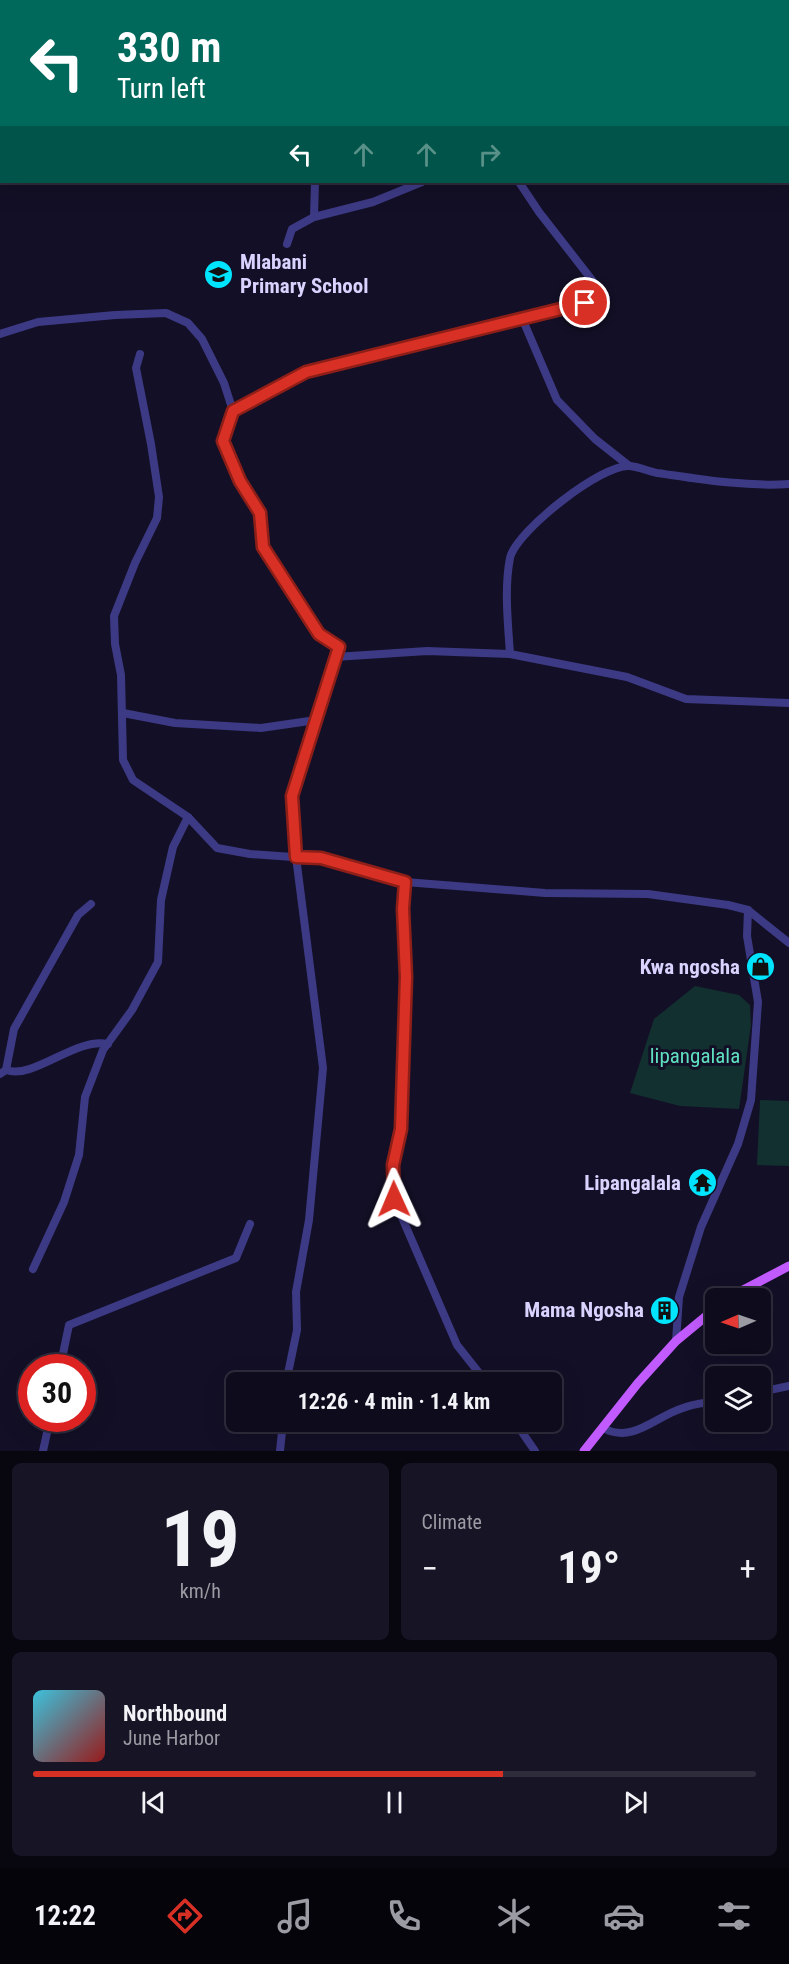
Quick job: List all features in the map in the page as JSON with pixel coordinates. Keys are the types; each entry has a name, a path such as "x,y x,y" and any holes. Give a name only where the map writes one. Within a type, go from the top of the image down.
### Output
{"main road":[{"path":"747,1288 789,1266"},
{"path":"584,1451 605,1429 638,1383 676,1341 705,1317"}],"street":[{"path":"314,217 315,183"},
{"path":"287,244 292,230 314,217 373,202 420,183"},
{"path":"233,411 306,372 606,298 539,212 520,183"},
{"path":"0,334 38,322 70,317 166,313 188,323 202,339 224,383 233,411 223,441 240,481 260,513 263,547 319,634 339,647 292,796 296,857 323,1068 309,1220 296,1292 297,1330 288,1372"},
{"path":"522,318 557,400 595,439 628,465 654,472 714,480 789,484"},
{"path":"140,354 136,368 159,497 157,518 135,563 114,615 123,713 123,760 133,780 188,817 217,848 250,854 321,858 405,882 545,892 648,894 728,905 748,910 789,943"},
{"path":"510,654 508,604 510,556 529,530 568,496 605,473 628,465"},
{"path":"335,657 428,651 510,654 627,677 686,699 789,702"},
{"path":"123,713 175,723 261,728 316,720"},
{"path":"33,1269 64,1203 79,1155 85,1097 108,1044 132,1010 158,962 161,900 173,847 188,817"},
{"path":"405,882 403,909 406,977 401,1129 393,1165 394,1199 457,1345 478,1372"},
{"path":"91,904 78,915 14,1029 3,1072 22,1072 64,1053 100,1043 108,1044"},
{"path":"676,1341 679,1297 700,1227 738,1144 751,1100 758,1002 747,936 748,910"},
{"path":"63,1354 69,1325 236,1258 250,1224"},
{"path":"771,1390 789,1386"},
{"path":"605,1429 616,1434 629,1433 682,1408 705,1403"},
{"path":"43,1451 47,1432"},
{"path":"280,1451 283,1432"},
{"path":"522,1432 534,1451"}],"green space":[{"name":"lipangalala","path":"695,986 739,995 750,1005 751,1025 739,1109 680,1106 630,1093 654,1019"},
{"path":"760,1100 789,1101 789,1166 757,1165"}],"place":[{"name":"Mlabani Primary School","path":"219,274"},
{"name":"Kwa ngosha","path":"761,967"},
{"name":"Lipangalala","path":"702,1183"},
{"name":"Mama Ngosha","path":"665,1310"}],"route":[{"path":"394,1199 393,1165 401,1129 406,977 403,909 405,882 321,858 296,857 292,796 339,647 319,634 263,547 260,513 240,481 223,441 233,411 306,372 407,345 585,303"}]}
